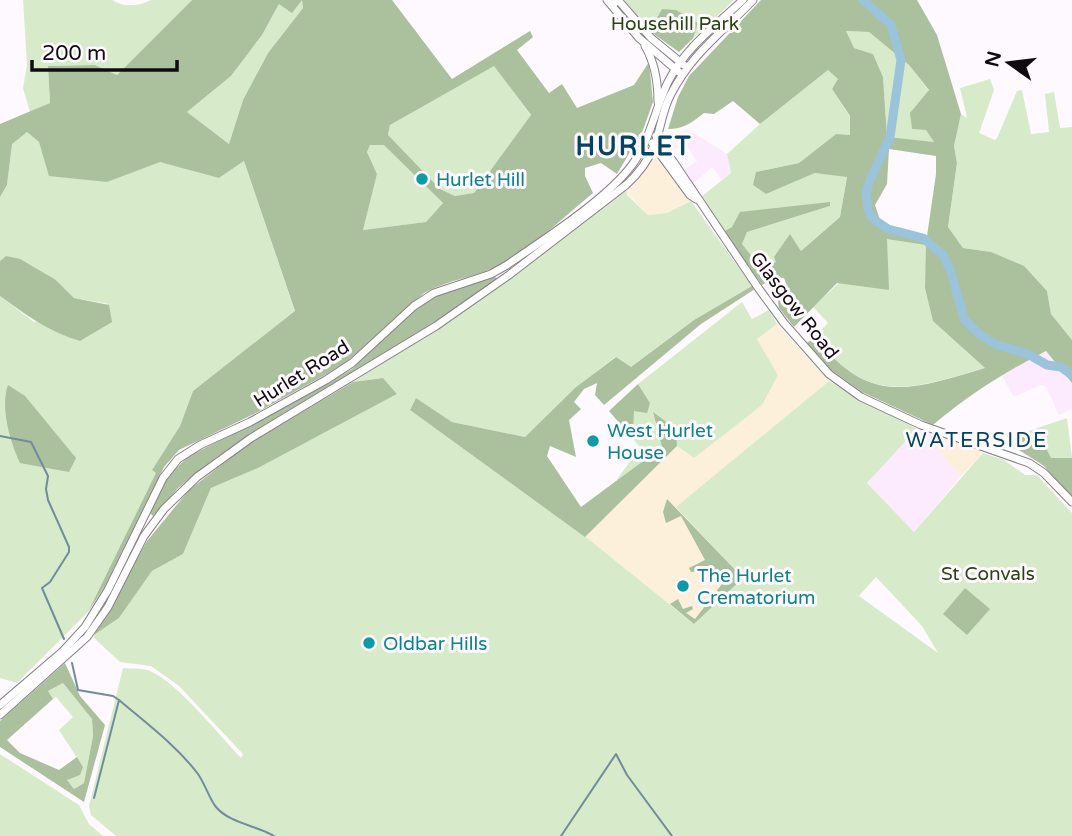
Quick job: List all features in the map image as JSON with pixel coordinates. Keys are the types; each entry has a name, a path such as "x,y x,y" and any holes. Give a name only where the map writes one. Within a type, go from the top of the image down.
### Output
{"main road":[{"path":"682,68 705,33 743,0"},
{"path":"682,68 753,0"},
{"path":"612,2 649,42 682,68"},
{"path":"612,2 639,38 655,71 657,106"},
{"path":"639,38 649,42"},
{"name":"Hurlet Road","path":"0,705 62,652 92,618 163,478 178,459 326,380 352,363 414,306 435,293 491,274 507,265 617,182 632,164 648,134 657,106 682,68"},
{"name":"Hurlet Road","path":"0,715 87,637 108,607 144,536 164,509 197,477 251,438 403,347 509,275 626,186 640,170 656,141 663,114 682,68"},
{"path":"648,134 656,141"},
{"name":"Glasgow Road","path":"656,141 694,191 697,200 784,323 810,354 842,385 861,397 921,425 1029,463 1044,473 1072,502"}],"shaded area":[{"path":"689,130 727,154 731,173 722,180 712,167 692,185 683,171 697,161 683,141 677,144 679,147 670,151 665,141 665,135"},
{"path":"656,158 691,201 667,213 648,215 626,192"},
{"path":"777,324 829,381 677,507 743,578 694,624 585,537 677,446 694,458 778,375 757,339"},
{"path":"1046,351 1072,383 1072,409 1059,415 1046,387 1041,385 1014,397 1001,374"},
{"path":"917,429 931,433 929,441 961,476 914,532 867,483"},
{"path":"931,433 983,453 961,476 928,441"}],"green space":[{"path":"23,0 112,0 131,5 151,0 192,0 117,75 95,65 48,66 50,103 30,112 23,88 27,65"},
{"path":"192,0 302,0 392,0 452,79 530,31 533,37 517,50 549,93 562,84 577,108 634,85 649,62 653,102 643,130 617,174 601,163 585,168 585,176 593,193 526,248 493,268 424,293 343,365 256,413 179,450 164,467 105,586 88,612 156,473 152,470 180,426 193,391 295,311 244,161 219,178 160,162 107,182 49,176 39,142 27,132 12,144 7,185 0,197 0,124 50,103 48,66 95,65 117,75","holes":["302,0 303,8 268,53 243,100 229,144 187,112 231,76 262,35 279,4 292,13","494,66 531,115 474,193 455,196 440,189 388,135 390,125","370,145 384,145 443,203 426,222 363,230 377,174 367,152"]},
{"path":"302,0 303,8 268,53 243,100 229,144 187,112 231,76 262,35 279,4"},
{"name":"Househill Park","path":"624,0 734,0 679,52 654,35"},
{"path":"761,0 917,0 937,35 961,114 954,146 957,163 948,227 963,248 991,252 1024,266 1047,291 1051,314 1072,340 1072,383 1046,351 987,385 933,425 862,392 830,369 807,343 815,336 834,359 854,374 873,383 892,387 935,382 985,368 933,321 925,288 926,245 887,239 889,290 837,283 794,327 779,308 777,297 787,286 784,278 773,279 762,285 723,232 732,227 740,212 830,202 830,206 747,232 742,244 761,268 776,262 774,257 790,234 801,251 840,217 847,177 815,173 766,194 753,185 756,172 799,163 836,134 850,135 850,116 832,89 838,79 828,70 760,124 733,101 714,114 704,113 687,125 668,129 678,97 689,76","holes":["846,31 869,32 909,65 929,90 910,113 912,129 926,130 934,142 887,137 883,77 873,54 854,48","889,149 936,156 927,236 881,223 875,205 887,184"]},
{"path":"662,9 676,10 698,23 693,38 679,52 650,31"},
{"path":"845,31 869,32 909,65 929,91 911,113 912,129 926,130 935,142 887,138 883,77 873,54 854,48"},
{"path":"494,65 531,116 474,193 455,196 440,189 388,136 390,125"},
{"path":"828,70 839,79 832,89 850,117 850,135 836,134 799,163 756,172 766,194 815,173 847,176 840,217 801,251 790,235 776,262 760,269 742,244 747,232 830,206 830,203 732,227 723,232 701,197 731,173 727,154"},
{"path":"990,79 994,90 979,133 995,140 997,138 1017,91 1022,90 1031,134 1049,132 1045,94 1054,92 1060,128 1072,127 1072,340 1051,314 1047,291 991,252 963,248 948,227 957,163 954,146 961,114 967,118 960,88"},
{"path":"27,132 39,142 107,182 160,161 219,178 244,161 295,312 193,391 180,426 152,470 157,473 88,612 17,683 0,678 0,296 34,322 109,304 74,298 56,280 6,256 0,261 0,197 7,185 12,143"},
{"path":"370,145 385,145 443,203 426,222 363,230 377,174 367,152"},
{"name":"St Convals","path":"626,190 627,195 648,215 667,213 691,201 752,286 694,320 631,367 615,357 576,387 525,437 452,422 416,398 410,410 582,534 694,624 743,578 676,507 829,381 917,429 867,483 914,532 983,453 1004,460 1025,475 1037,475 1072,513 1072,836 116,836 91,815 89,806 123,668 147,670 161,677 185,698 241,758 243,754 179,686 151,666 120,662 94,635 119,618 152,571 183,554 211,488 258,468 397,394 383,378 353,382 421,339","holes":["876,577 922,626 938,653 859,596"]},
{"path":"887,238 927,245 925,288 964,349 985,368 913,386 873,383 854,374 834,359 815,336 828,323 813,307"},
{"path":"6,256 20,259 56,280 74,298 109,305 112,322 80,341 38,322 0,296 0,261"},
{"path":"495,277 498,279 424,329 218,456 178,488 154,517 150,513 168,476 189,456 352,369 412,311 436,295"},
{"path":"752,286 755,289 701,324 604,405 595,395 597,383 584,389 574,402 581,409 569,420 576,457 550,446 547,456 581,507 662,447 653,412 676,429 677,446 585,537 410,410 416,398 452,422 525,437 576,387 616,357 631,367 694,320"},
{"path":"742,302 752,319 769,310 777,324 757,339 778,375 762,405 694,458 677,446 676,429 653,413 662,447 616,481 640,447 633,439 634,411 650,403 638,384"},
{"path":"383,378 397,394 258,468 211,488 183,554 152,571 119,618 94,635 147,541 189,490 250,443 353,382"},
{"path":"638,384 650,403 647,413 634,411 633,439 609,411"},
{"path":"8,385 25,396 76,458 69,472 20,463 7,424 5,404"},
{"path":"1067,418 1072,458 1051,458 1022,436 1019,450 993,443"},
{"path":"1039,434 1051,458 1072,458 1072,497 1044,466 1019,450 1022,436"},
{"path":"667,499 743,578 694,624 670,604 678,599 683,609 692,606 693,609 686,613 695,619 725,580 718,569 691,572 689,568 705,560 681,516 666,523 663,512"},
{"path":"965,588 990,609 967,635 943,614"},
{"path":"65,663 80,696 105,725 84,802 0,747 0,721","holes":["63,683 92,719 93,736 84,783 74,789 67,780 80,775 83,767 77,757 59,770 20,753 7,740 53,699 48,691"]},
{"path":"63,683 92,719 93,736 84,783 74,789 67,780 83,767 59,730 73,717 48,691"},
{"path":"0,754 79,805 89,824 103,836 0,836"}],"waterway":[{"path":"863,0 891,25 901,60 890,137 866,193 868,209 873,219 888,229 923,238 943,255 951,272 964,319 979,334 997,345 1028,354 1047,365 1061,367 1072,375"},
{"path":"0,436 31,442 48,476 48,500 69,552 50,582 42,588 64,639"},
{"path":"72,663 78,690 113,696 119,700 94,798"},
{"path":"119,700 181,754 201,778 214,804 222,812 236,821 274,836"},
{"path":"561,836 616,754 627,775 672,836"}],"place":[{"name":"Hurlet Hill","path":"422,179"},
{"name":"West Hurlet House","path":"593,441"},
{"name":"The Hurlet Crematorium","path":"683,586"},
{"name":"Oldbar Hills","path":"369,643"}],"district":[{"name":"HURLET","path":"634,146"},
{"name":"WATERSIDE","path":"977,440"}]}
